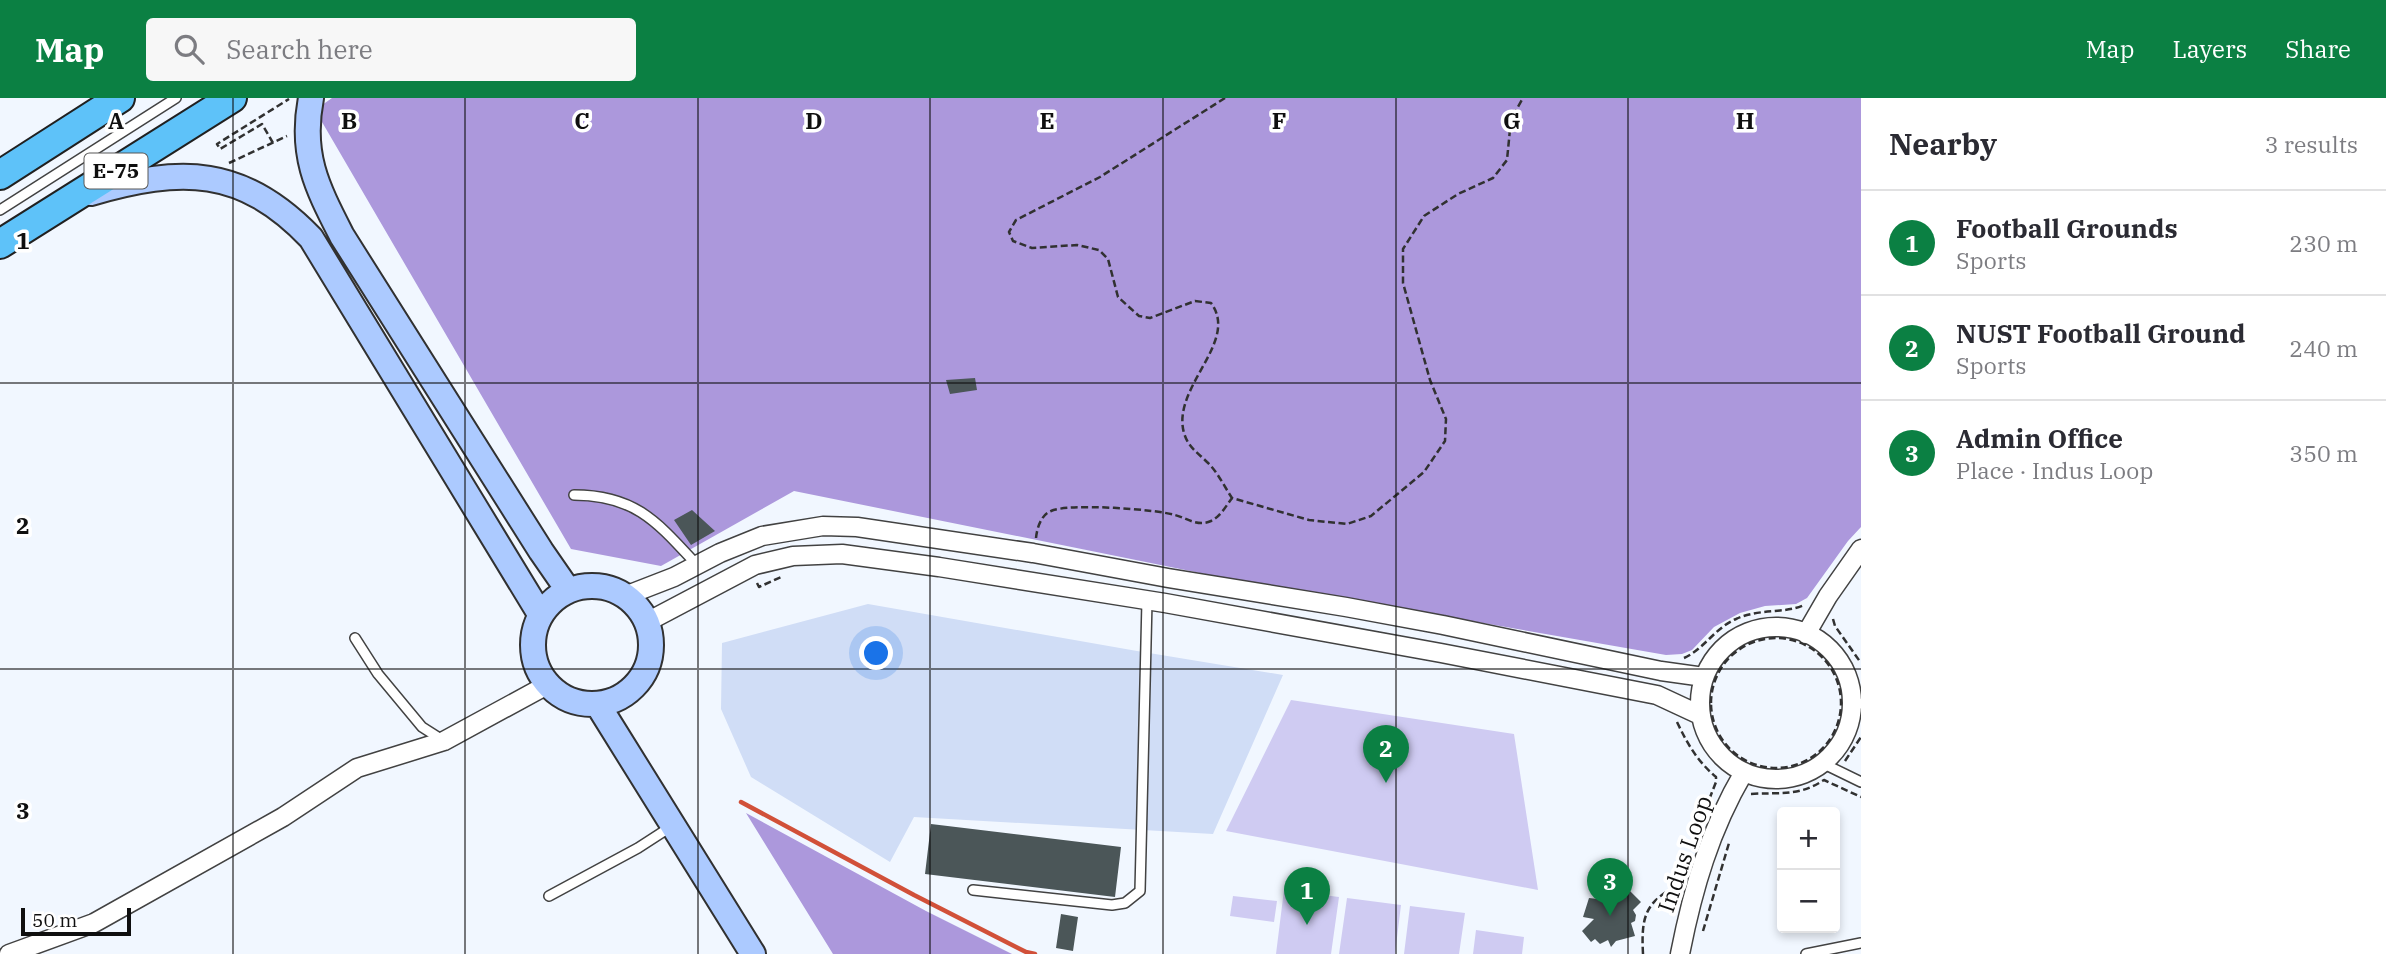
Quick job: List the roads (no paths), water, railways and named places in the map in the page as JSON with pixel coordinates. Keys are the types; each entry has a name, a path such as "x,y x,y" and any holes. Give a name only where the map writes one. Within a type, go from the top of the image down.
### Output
{"highway":[{"name":"E-75","path":"0,175 120,98"},
{"name":"E-75","path":"0,244 232,98"}],"main road":[{"path":"311,98 306,128 311,169 318,190 342,236 568,590"},
{"path":"75,198 120,184 156,178 201,176 267,200 291,218 311,238 540,614"},
{"path":"587,586 607,587 625,596 638,607 647,622 651,636 648,665 632,690 616,700 598,705 579,704 562,697 547,685 537,669 532,651 533,632 540,614 552,600 568,590 587,586"},
{"path":"598,705 753,954"}],"street":[{"path":"625,596 674,577 720,553 762,536 822,526 857,527 1033,553 1443,625 1661,671 1704,677"},
{"path":"647,622 748,568 793,556 842,554 1156,602 1657,695 1700,715"},
{"path":"1806,634 1857,561"},
{"path":"1156,602 1168,578"},
{"path":"1778,627 1806,634 1824,644 1840,662 1856,702 1845,734 1835,751 1822,763 1808,772 1785,778 1764,778 1744,772 1728,762 1714,748 1700,715 1704,677 1721,650 1746,633 1778,627"},
{"path":"9,954 94,923 283,817 357,768 444,741 547,685"},
{"name":"Indus Loop","path":"1681,954 1697,883 1712,839 1725,805 1744,772"}],"lane":[{"path":"0,210 176,98"},
{"path":"574,495 614,499 639,509 696,565"},
{"path":"973,890 1112,905 1134,898 1140,891 1156,602"},
{"path":"355,638 378,674 422,727 444,741"},
{"path":"1822,763 1861,782"},
{"path":"549,896 638,848 673,825"},
{"path":"1806,954 1861,943"}],"waterway":[{"path":"741,802 914,895 1026,952 1035,954"}],"place":[{"name":"NUST Football Ground","path":"1386,783"},
{"name":"Admin Office","path":"1610,916"},
{"name":"Football Grounds","path":"1307,925"}]}
